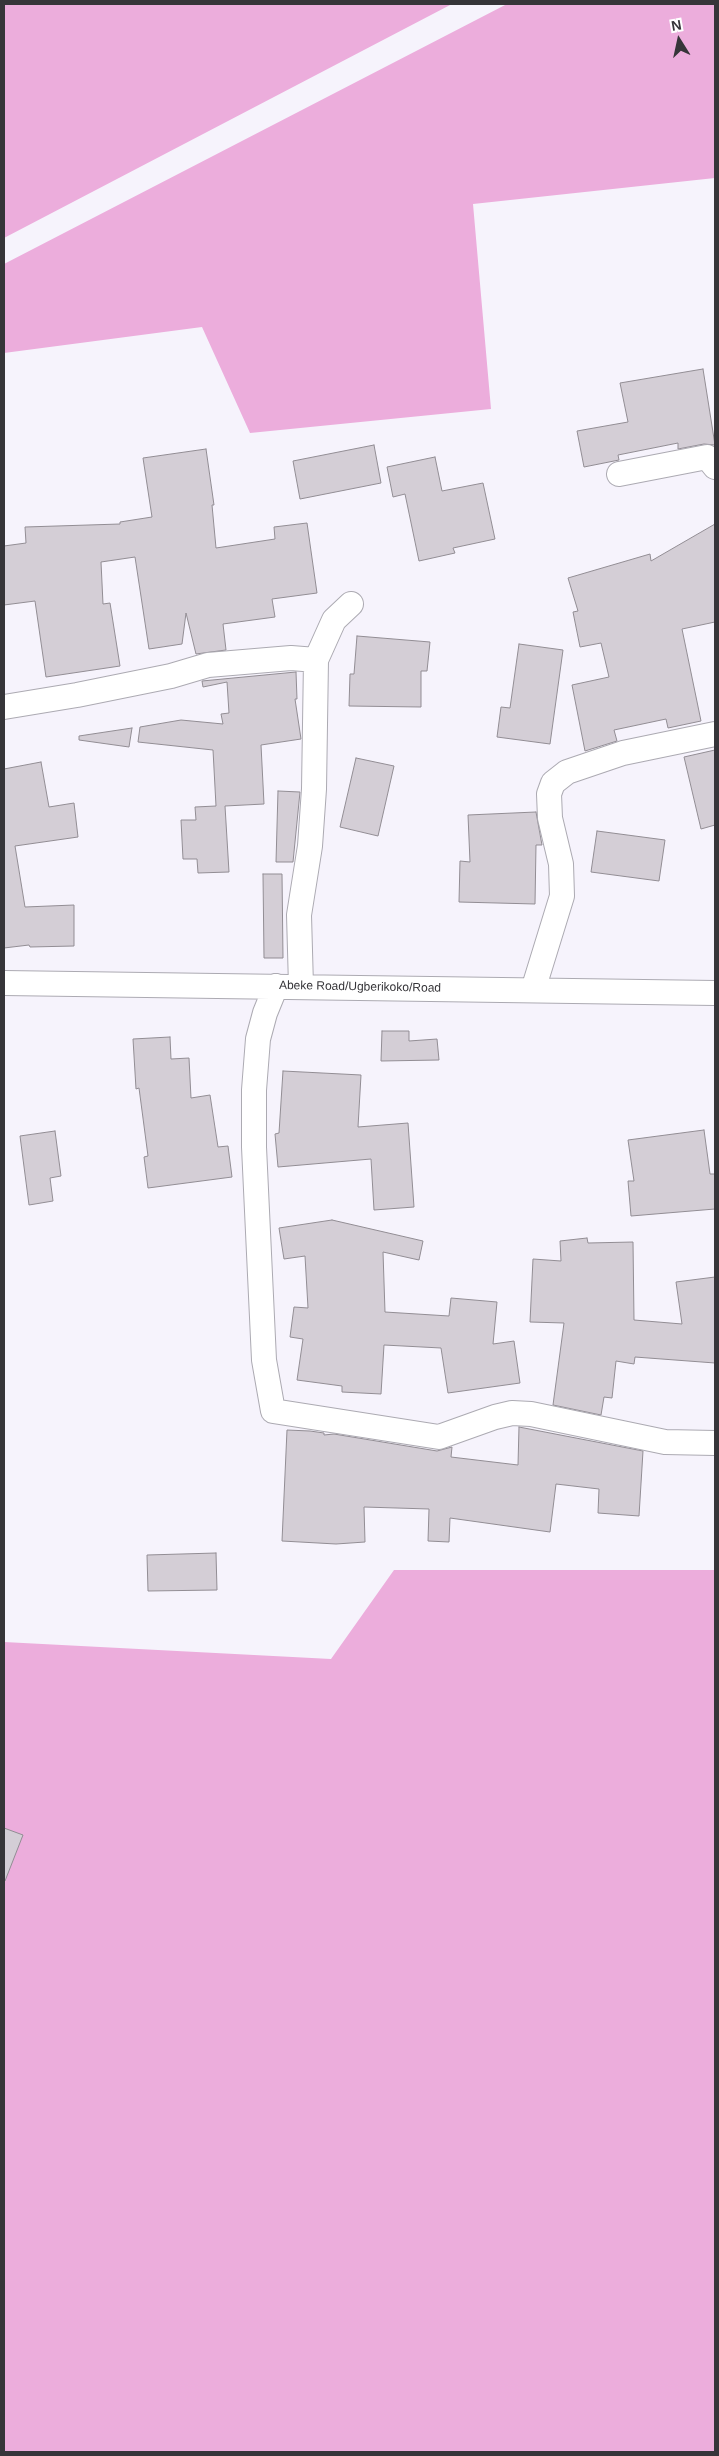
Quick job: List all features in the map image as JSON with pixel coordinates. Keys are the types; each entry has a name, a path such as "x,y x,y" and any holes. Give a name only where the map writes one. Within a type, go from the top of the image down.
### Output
{"street":[{"path":"619,474 707,457 715,467"},
{"path":"300,986 300,915 310,846 314,788 316,660 334,620 351,604"},
{"path":"4,707 77,695 171,676 208,665 292,658 316,660"},
{"path":"533,990 562,896 560,864 550,818 549,794 553,783 566,772 623,753 715,734"},
{"name":"Abeke Road/Ugberikoko/Road","path":"4,982 715,993"},
{"path":"276,986 265,1013 258,1039 254,1090 254,1147 264,1360 273,1411 439,1437 495,1417 512,1413 531,1414 665,1442 715,1444"}],"shaded area":[{"path":"4,4 452,4 4,238"},
{"path":"507,4 715,4 715,178 473,204 491,409 250,433 202,327 4,353 4,264"},
{"path":"394,1570 715,1570 715,2452 4,2452 4,1642 331,1659"}],"building":[{"path":"703,369 715,445 704,444 678,449 678,443 618,455 619,460 584,467 577,431 628,422 620,383"},
{"path":"374,445 381,483 300,499 293,461"},
{"path":"206,449 214,505 212,505 216,548 275,539 274,527 307,523 317,593 272,599 275,617 223,624 226,650 196,654 186,613 182,644 149,649 135,557 101,562 103,604 110,603 120,666 46,677 35,601 4,605 4,546 26,543 25,527 120,524 120,522 152,517 143,458"},
{"path":"435,457 442,491 483,483 495,539 453,548 455,553 419,561 405,494 393,497 387,467"},
{"path":"715,524 715,622 682,629 701,721 668,728 666,719 614,730 617,741 585,751 572,685 609,677 601,643 580,647 573,612 578,611 568,578 650,554 651,561"},
{"path":"357,636 430,642 427,671 421,671 421,707 349,706 350,674 354,674"},
{"path":"519,644 563,650 550,744 497,737 501,707 510,708"},
{"path":"296,672 297,699 295,699 301,739 261,745 264,804 225,806 229,872 198,873 197,859 183,859 181,820 196,820 195,807 216,806 213,750 138,742 140,727 181,720 223,724 221,714 229,713 227,682 203,687 202,681"},
{"path":"132,728 129,747 79,740 79,736"},
{"path":"715,750 715,825 701,829 684,757"},
{"path":"356,758 394,766 378,836 340,827"},
{"path":"41,762 49,807 74,803 78,837 15,846 25,907 74,905 74,946 30,947 29,945 4,948 4,769"},
{"path":"278,791 300,792 293,862 276,862"},
{"path":"536,812 542,845 536,845 535,904 459,902 460,861 470,862 468,815"},
{"path":"597,831 665,840 659,881 591,872"},
{"path":"263,874 282,874 283,958 264,958"},
{"path":"382,1031 409,1031 409,1041 437,1039 439,1060 381,1061"},
{"path":"170,1037 171,1059 189,1058 191,1098 210,1095 218,1147 228,1146 232,1177 148,1188 144,1157 148,1156 139,1088 136,1089 133,1039"},
{"path":"283,1071 361,1075 358,1127 408,1123 414,1207 374,1210 371,1159 278,1167 275,1134 279,1133"},
{"path":"704,1130 710,1174 715,1174 715,1209 631,1216 628,1181 634,1181 628,1140"},
{"path":"55,1131 61,1176 50,1178 53,1201 29,1205 20,1136"},
{"path":"332,1220 423,1241 419,1260 383,1252 385,1312 449,1316 451,1298 497,1302 493,1344 514,1341 520,1383 448,1393 441,1348 384,1345 381,1394 342,1392 342,1386 297,1380 303,1339 290,1337 294,1307 308,1308 305,1256 284,1259 279,1228"},
{"path":"587,1238 588,1243 633,1242 634,1320 682,1324 676,1282 715,1277 715,1363 635,1357 634,1364 616,1361 612,1398 604,1397 601,1415 553,1405 564,1323 530,1322 533,1259 561,1261 560,1241"},
{"path":"519,1427 643,1451 639,1516 598,1513 599,1489 556,1484 550,1532 450,1518 449,1542 428,1541 429,1509 364,1507 365,1542 336,1544 282,1541 287,1430 310,1431 324,1433 324,1435 334,1434 437,1451 452,1447 451,1457 518,1465"},
{"path":"216,1553 217,1590 148,1591 147,1555"},
{"path":"4,1828 23,1835 5,1881 4,1880"}]}
